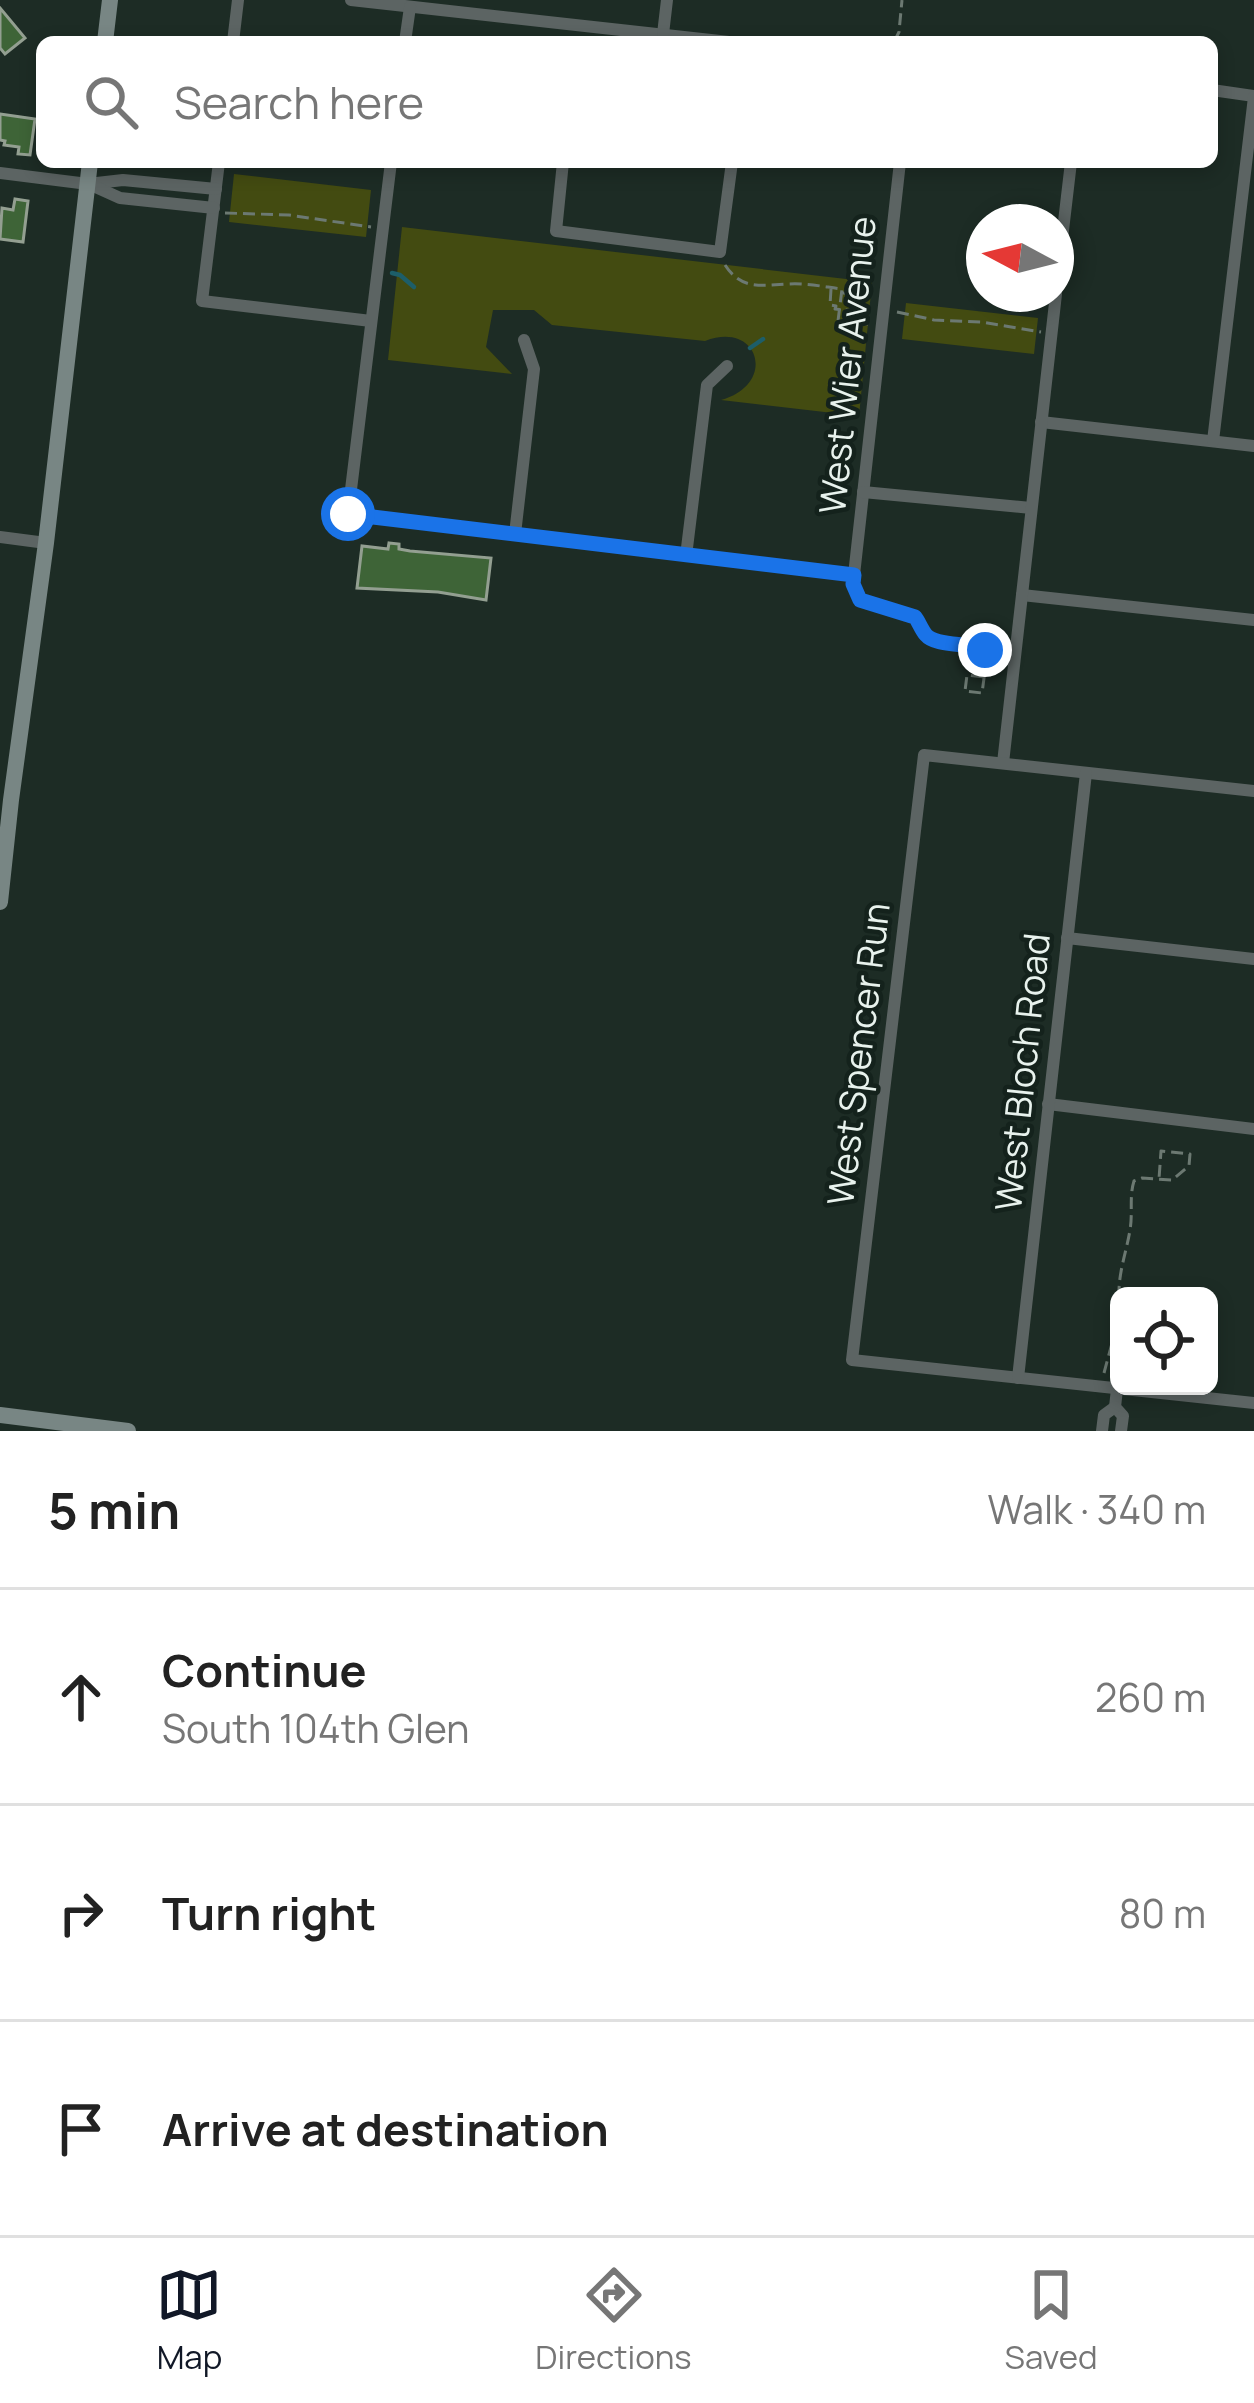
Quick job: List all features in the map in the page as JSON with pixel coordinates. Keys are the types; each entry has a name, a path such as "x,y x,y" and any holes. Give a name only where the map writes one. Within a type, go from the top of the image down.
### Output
{"main road":[{"path":"106,36 110,0"},
{"path":"0,902 4,799 46,543 90,168"},
{"path":"0,1415 128,1431"}],"street":[{"path":"234,36 238,0"},
{"path":"351,0 680,36"},
{"path":"663,34 667,0"},
{"path":"406,36 410,7"},
{"path":"575,36 576,25"},
{"path":"1213,441 1254,96 1218,91"},
{"path":"218,168 202,301 371,321"},
{"path":"390,168 348,514 854,575"},
{"path":"561,168 556,231 720,252 731,168"},
{"name":"West Wier Avenue","path":"854,575 899,168"},
{"path":"1066,204 1070,168"},
{"path":"0,173 88,184 123,180 216,189"},
{"path":"88,184 120,198 214,208"},
{"path":"1054,312 1003,763 1254,791"},
{"path":"515,534 534,369 524,340"},
{"path":"686,556 707,385 727,366"},
{"path":"1041,422 1254,446"},
{"path":"863,492 1031,508"},
{"path":"0,538 46,543"},
{"path":"1022,595 1254,620"},
{"name":"West Spencer Run","path":"1003,763 924,755 851,1360 1018,1378"},
{"name":"West Bloch Road","path":"1018,1378 1086,772"},
{"path":"1067,938 1254,959"},
{"path":"1048,1104 1254,1129"},
{"path":"1018,1378 1110,1388"},
{"path":"1102,1431 1104,1415 1115,1407 1116,1395"},
{"path":"1176,1395 1254,1403"},
{"path":"1115,1407 1123,1416 1121,1431"}],"path":[{"path":"896,36 902,0"},
{"path":"212,226 223,227 224,212 383,228"},
{"path":"720,252 733,277 750,285 842,289 838,321 881,326"},
{"path":"832,287 830,305 857,311"},
{"path":"841,292 859,294 856,323"},
{"path":"883,310 1051,333"},
{"path":"854,575 860,600 915,617 930,638 982,646 987,656 984,677"},
{"path":"1119,1287 1130,1232 1132,1185 1137,1178 1172,1180 1190,1166 1190,1154 1161,1151 1159,1179"},
{"path":"1101,1387 1110,1352"}],"green space":[{"path":"234,174 371,190 366,237 229,222"},
{"path":"402,227 872,282 859,416 721,400 739,392 755,369 749,346 738,339 705,341 552,325 534,310 493,310 486,347 512,374 388,360"},
{"path":"906,303 1038,318 1034,354 902,339"}],"building":[{"path":"0,8 25,38 5,54 0,48"},
{"path":"0,114 35,119 30,155 18,154 19,147 0,140"},
{"path":"15,199 28,201 23,242 0,239 2,208 13,210"},
{"path":"389,543 410,551 491,558 486,600 357,588 362,546 388,549"}],"waterway":[{"path":"392,273 414,287"},
{"path":"750,348 763,339"}],"route":[{"path":"348,514 854,575 860,600 915,617 934,640 985,650"}]}
